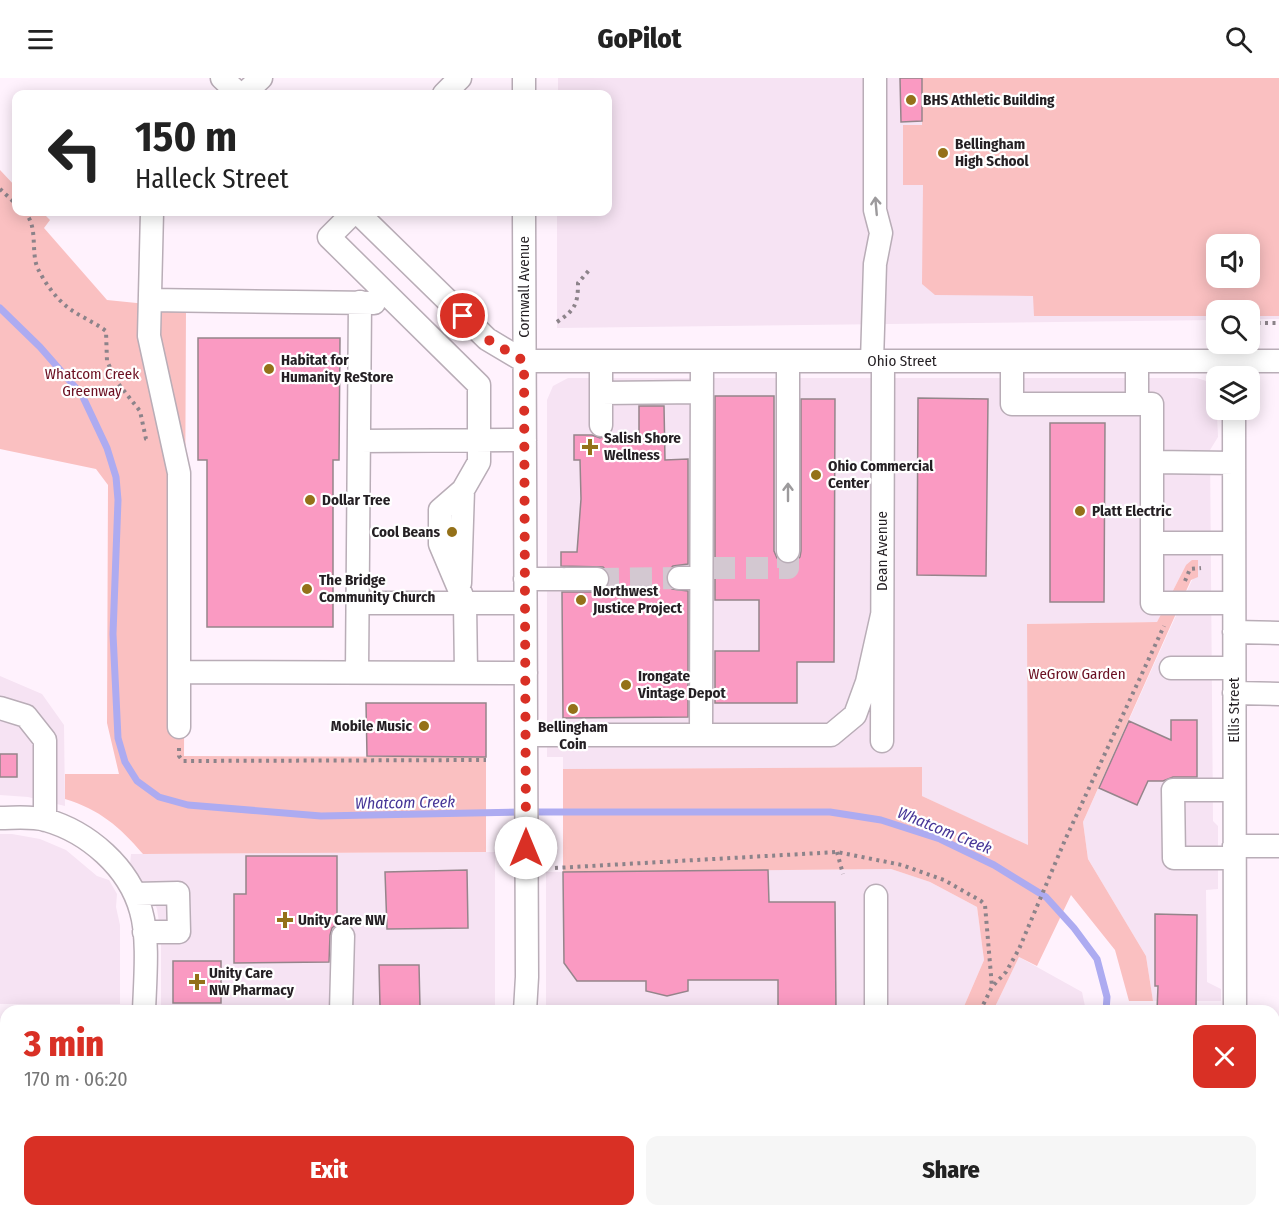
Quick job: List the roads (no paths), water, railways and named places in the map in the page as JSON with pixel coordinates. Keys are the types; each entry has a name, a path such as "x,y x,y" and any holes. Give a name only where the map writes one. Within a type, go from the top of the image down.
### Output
{"street":[{"path":"222,78 235,90"},
{"path":"248,90 261,78"},
{"path":"448,90 460,78"},
{"name":"Dean Avenue","path":"875,78 875,210 881,233 875,264 882,615 882,741"},
{"path":"152,216 149,336 179,473 179,727"},
{"path":"352,216 329,237 479,386 479,462 463,490 462,597 466,672"},
{"path":"360,216 487,339 524,361"},
{"name":"Cornwall Avenue","path":"524,216 525,1005"},
{"path":"150,300 396,303"},
{"path":"357,672 360,302"},
{"name":"Ohio Street","path":"524,361 1137,361 1206,367"},
{"path":"601,361 601,425"},
{"path":"701,735 705,571 702,361"},
{"path":"788,361 788,551"},
{"path":"1012,361 1012,404 1152,404 1152,603 1234,603"},
{"path":"1137,361 1137,404"},
{"name":"Ohio Street","path":"1251,366 1279,361"},
{"path":"601,393 702,393"},
{"name":"Ellis Street","path":"1234,420 1235,1005"},
{"path":"359,441 525,440"},
{"path":"1152,462 1234,463"},
{"path":"1152,543 1234,543"},
{"path":"679,578 705,571"},
{"path":"525,579 597,579"},
{"path":"358,603 462,597 525,603"},
{"path":"526,746 701,735 831,735 855,715 867,682 882,615"},
{"path":"1234,632 1279,633"},
{"path":"1171,668 1234,668"},
{"path":"179,672 526,673"},
{"path":"1234,693 1279,694"},
{"path":"0,708 26,716 45,740 45,820"},
{"path":"1234,790 1173,790 1174,858 1279,846"},
{"path":"0,818 45,820 82,835 110,859 131,887 142,912 144,1005"},
{"path":"131,887 178,893 179,932 144,932"},
{"path":"876,896 876,1005"},
{"path":"341,1005 343,936"}],"waterway":[{"name":"Whatcom Creek","path":"0,308 40,347 82,395 107,448 116,477 118,500 113,634 118,738 125,762 137,781 159,797 188,805 321,816 520,812 830,812 881,820 940,839 994,865 1046,897 1074,928 1097,959 1107,997 1106,1005"}],"tunnel":[{"path":"713,568 788,568 788,551"},
{"path":"597,579 679,578"}],"place":[{"name":"BHS Athletic Building","path":"911,100"},
{"name":"Bellingham High School","path":"943,153"},
{"name":"Habitat for Humanity ReStore","path":"269,369"},
{"name":"Salish Shore Wellness","path":"590,447"},
{"name":"Ohio Commercial Center","path":"816,475"},
{"name":"Dollar Tree","path":"310,500"},
{"name":"Platt Electric","path":"1080,511"},
{"name":"Cool Beans","path":"452,532"},
{"name":"The Bridge Community Church","path":"307,589"},
{"name":"Northwest Justice Project","path":"581,600"},
{"name":"Irongate Vintage Depot","path":"626,685"},
{"name":"Bellingham Coin","path":"573,709"},
{"name":"Mobile Music","path":"424,726"},
{"name":"Unity Care NW","path":"285,920"},
{"name":"Unity Care NW Pharmacy","path":"197,982"}],"park label":[{"name":"Whatcom Creek Greenway","path":"92,382"},
{"name":"WeGrow Garden","path":"1077,674"}]}
